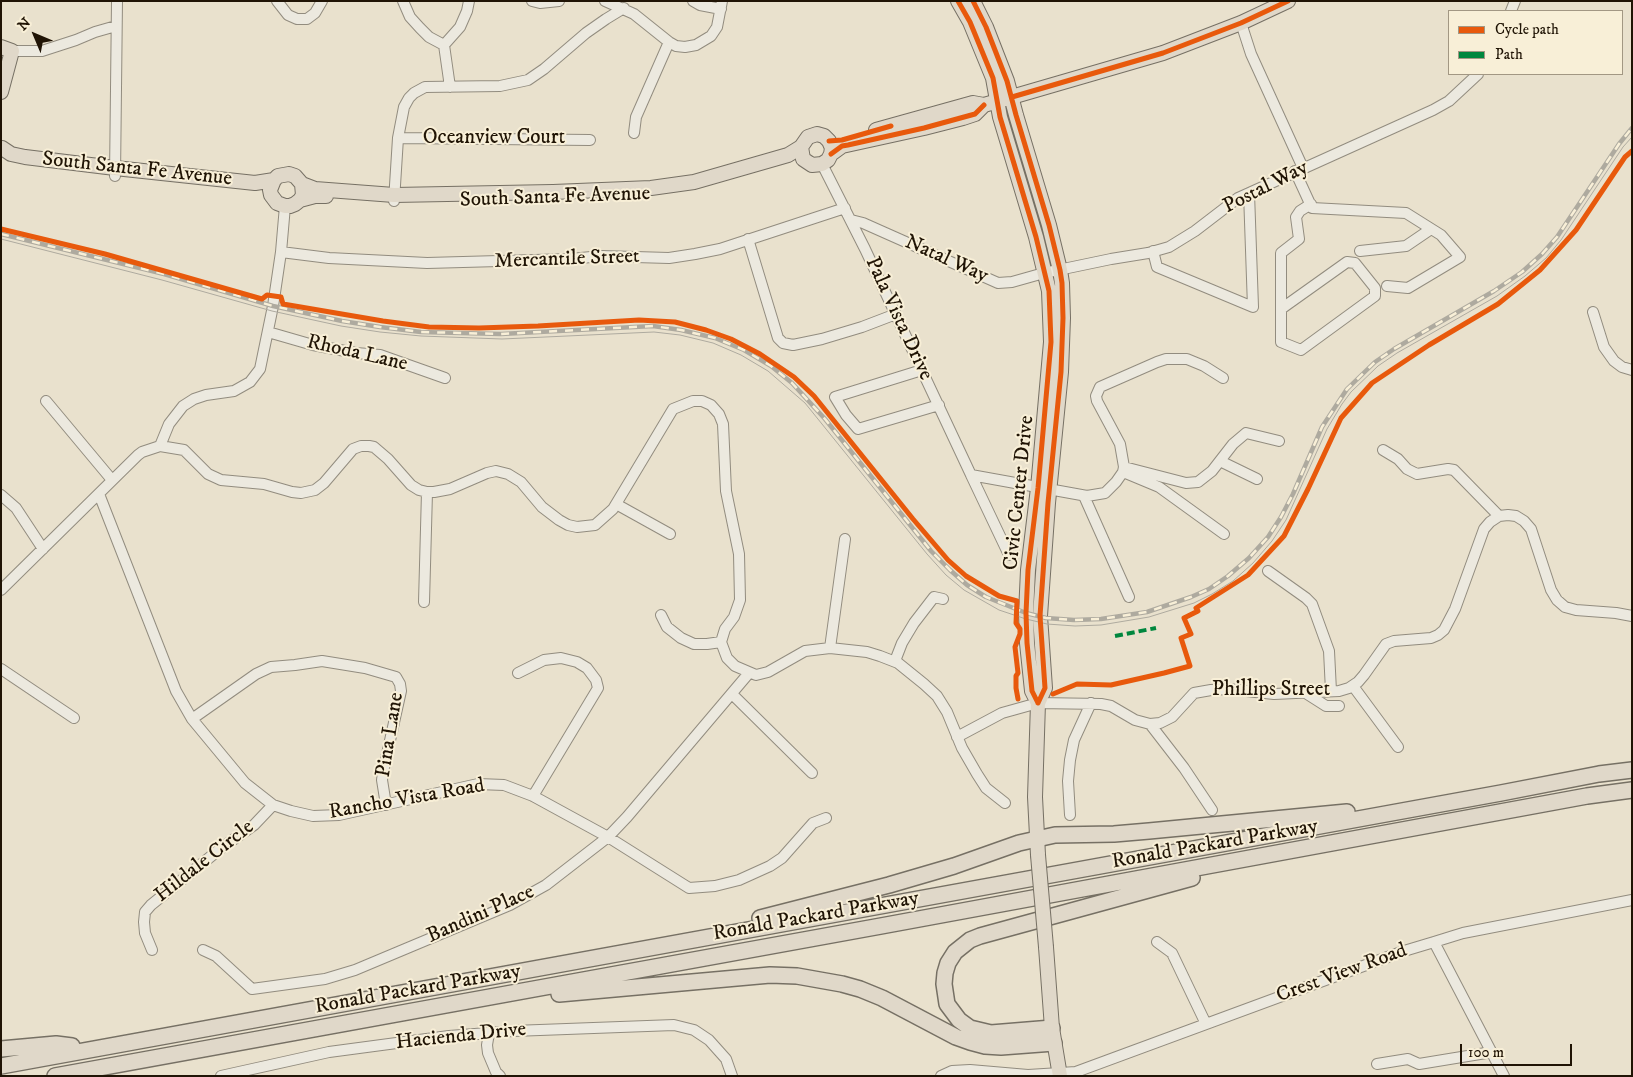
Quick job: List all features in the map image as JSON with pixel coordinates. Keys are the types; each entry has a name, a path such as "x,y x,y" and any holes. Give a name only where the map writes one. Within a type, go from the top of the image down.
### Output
{"highway":[{"name":"Ronald Packard Parkway","path":"1,1066 1599,774 1632,770"},
{"name":"Ronald Packard Parkway","path":"55,1076 1587,796 1632,790"},
{"path":"629,951 805,907 954,866 1019,843 1055,835 1122,833 1342,812 1410,809"},
{"path":"1053,1036 991,1033 970,1028 959,1020 947,1004 944,984 948,963 955,952 970,940 980,936 1297,850"},
{"path":"482,999 599,991 770,975 797,976 860,989 890,1002 956,1037 986,1046 1001,1047 1053,1036"},
{"path":"1,1050 56,1044 94,1048"},
{"path":"100,1076 181,1053"}],"main road":[{"name":"Civic Center Drive","path":"958,1 970,22 993,78 990,103 1005,135 1036,238 1049,291 1051,342 1040,616 1045,688 1038,703 1035,794 1036,839 1053,1036 1060,1075"},
{"name":"Civic Center Drive","path":"972,1 986,27 1012,97 1060,270 1063,318 1061,372 1044,489"},
{"path":"827,153 842,146 924,128 975,114 990,103 1163,53 1241,23 1288,1"},
{"path":"1,92 6,49"},
{"name":"South Santa Fe Avenue","path":"2,148 3,155 1,161 259,189 271,195 278,203 285,206 295,204 300,200 310,197 324,196 394,198 660,194 705,186 796,160 806,161 812,165 827,153 821,134 814,134 805,139 801,147 788,155 713,178 666,187 394,198 315,189 302,184 295,176 289,174 278,176 274,180 255,183 115,172 16,156 2,148"},
{"path":"801,147 802,155 806,161"},
{"path":"271,195 271,185 274,180"},
{"path":"300,200 303,195 302,184"}],"street":[{"path":"115,172 117,1"},
{"path":"277,1 288,15 297,19 306,19 315,13 322,1"},
{"path":"403,1 410,17 420,28 429,37 444,45"},
{"path":"450,87 444,45 460,26 467,11 468,1"},
{"path":"532,1 540,3 560,1"},
{"path":"605,1 624,8 648,24 669,42 676,46 684,47 696,45 711,36 717,27 722,5 700,5 692,1"},
{"path":"394,198 398,138 404,107 414,93 425,87 500,86 528,80 544,69 586,33 624,8"},
{"path":"1241,23 1251,54 1299,170 1312,208 1406,212 1440,235 1460,257 1408,288 1388,286"},
{"path":"6,49 42,51 116,26"},
{"path":"634,133 636,117 669,42"},
{"name":"Postal Way","path":"1044,273 1168,247 1194,231 1238,198 1437,108 1449,101 1477,75"},
{"name":"Oceanview Court","path":"398,138 590,140"},
{"name":"Pala Vista Drive","path":"827,153 845,208 1009,555"},
{"path":"1153,251 1157,267 1253,307 1249,193"},
{"path":"1281,309 1347,262 1355,263 1375,288 1375,296 1301,350 1281,342 1280,254 1299,239 1296,217 1300,211 1311,204"},
{"path":"160,446 169,424 183,406 194,399 206,395 234,391 250,382 260,369 282,252 285,206"},
{"name":"Mercantile Street","path":"282,252 329,258 428,264 571,260 601,256 669,258 720,249 845,208"},
{"name":"Natal Way","path":"851,220 862,223 998,283 1012,282 1044,273"},
{"path":"1360,251 1406,246 1431,229"},
{"path":"748,239 778,338 783,343 793,346 822,339 896,314"},
{"path":"1593,312 1604,347 1614,361 1632,370"},
{"name":"Rhoda Lane","path":"268,332 313,345 356,353 380,355 444,378"},
{"path":"971,475 1084,496 1105,493 1112,487 1123,470 1120,444 1097,401 1096,396 1100,387 1166,359 1186,359 1204,366 1224,378"},
{"path":"922,370 835,397 846,415 858,429 939,405"},
{"path":"1,590 142,452 160,446 184,450 208,474 221,480 264,484 301,493 314,490 324,483 353,449 369,446 374,447 388,459 411,485 419,490 427,492 450,489 496,471 508,474 521,482 542,507 559,520 577,526 595,525 613,509 673,409 692,400 702,401 711,405 719,414 723,424 726,491 739,554 740,600 734,617 725,629 721,642 727,658 735,666 756,675 768,672 805,651 830,648 867,652 895,662 907,669 937,696 947,712 969,761 986,788 1005,803"},
{"path":"46,401 112,480"},
{"path":"1123,470 1186,483 1198,482 1212,471 1233,444 1246,433 1279,441"},
{"path":"1383,450 1398,459 1407,469 1418,474 1448,469 1454,470 1498,516 1516,516 1524,521 1531,529 1551,590 1557,600 1565,606 1576,610 1632,616"},
{"path":"1220,461 1257,479"},
{"path":"1123,470 1159,487 1224,534"},
{"path":"424,602 427,492"},
{"name":"Rancho Vista Road","path":"99,494 176,691 192,719 245,783 272,805 313,816 339,815 478,784 504,785 533,796 608,837 689,888 715,886 738,880 770,866 782,858 813,823 826,818"},
{"path":"1,495 16,508 43,549"},
{"path":"1084,496 1129,597"},
{"path":"616,504 670,534"},
{"name":"Phillips Street","path":"1150,724 1160,723 1172,717 1194,693 1228,689 1274,694 1339,691 1353,686 1364,675 1386,644 1394,640 1431,638 1444,630 1455,609 1484,529 1498,516"},
{"path":"830,648 845,539"},
{"path":"1268,571 1312,604 1329,651 1330,691"},
{"path":"895,662 902,643 914,623 934,597 944,599"},
{"path":"660,615 667,627 681,638 694,644 721,642"},
{"path":"518,673 544,660 561,658 577,662 587,668 596,680 598,688 533,796"},
{"name":"Pina Lane","path":"192,719 256,674 272,667 295,666 322,661 358,666 396,677 401,691 383,772 382,786 386,805"},
{"path":"1,669 74,718"},
{"name":"Bandini Place","path":"203,950 216,956 252,989 325,979 355,970 510,905 546,885 608,837 750,673"},
{"path":"1353,686 1398,747"},
{"path":"1304,692 1326,706 1339,706"},
{"path":"732,694 812,773"},
{"path":"957,737 1002,713 1038,703 1091,703 1108,705 1135,720 1150,724 1184,768 1212,810"},
{"path":"1070,815 1068,781 1070,760 1074,740 1091,703"},
{"name":"Hildale Circle","path":"152,950 145,933 145,912 151,905 220,849 254,825 272,805"},
{"name":"Crest View Road","path":"941,1076 952,1071 970,1070 1028,1075 1060,1075 1076,1072 1463,933 1632,900"},
{"path":"1156,942 1172,953 1206,1024"},
{"path":"1434,942 1504,1076"},
{"name":"Hacienda Drive","path":"221,1076 329,1052 449,1036 513,1031 674,1025 694,1030 709,1040 726,1059 732,1076"},
{"path":"489,1033 488,1053 496,1072 500,1076"},
{"path":"1377,1064 1408,1059 1419,1064 1492,1052"}],"tram line":[{"path":"1,239 162,280 272,311 341,326 380,332 421,336 502,339 654,332 680,335 713,343 741,355 768,371 805,403 927,554 946,575 964,590 999,610 1026,619 1047,624 1101,625 1149,617 1194,603 1233,581 1253,563 1272,541 1286,520 1327,429 1351,392 1378,366 1397,353 1497,296 1546,258 1561,240 1623,147 1632,137"}],"railway":[{"path":"1,234 164,274 273,306 380,327 421,332 501,334 653,326 715,338 744,350 771,366 792,383 825,419 931,551 967,585 986,597 1026,613 1046,618 1101,619 1147,612 1191,597 1209,589 1249,558 1268,537 1281,517 1322,427 1347,389 1375,362 1494,291 1522,272 1542,254 1557,237 1619,144 1632,128"}],"marked path":[{"path":"1115,636 1156,628"}],"cycle path":[{"path":"958,1 970,22 993,78 1000,117 1036,237 1049,291 1051,342 1038,488 1028,570 1026,613 1032,691 1038,703"},
{"path":"973,1 986,27 1007,81 1049,225 1062,283 1061,372 1048,503 1040,616 1045,688 1038,703"},
{"path":"1012,97 1163,53 1241,23 1288,1"},
{"path":"831,154 842,146 924,128 975,114 984,105"},
{"path":"829,141 842,140 891,126"},
{"path":"1053,694 1077,684 1111,685 1190,666 1181,638 1191,634 1184,618 1198,611 1196,608 1248,575 1284,536 1341,418 1372,383 1429,345 1498,304 1540,270 1576,230 1625,157 1632,151"},
{"path":"1,229 105,254 262,299 267,295 281,297 283,304 383,321 429,327 479,328 639,320 675,322 731,339 760,354 794,377 814,396 948,560 966,576 999,596 1017,601 1016,623 1020,629 1015,647 1018,699"}]}
